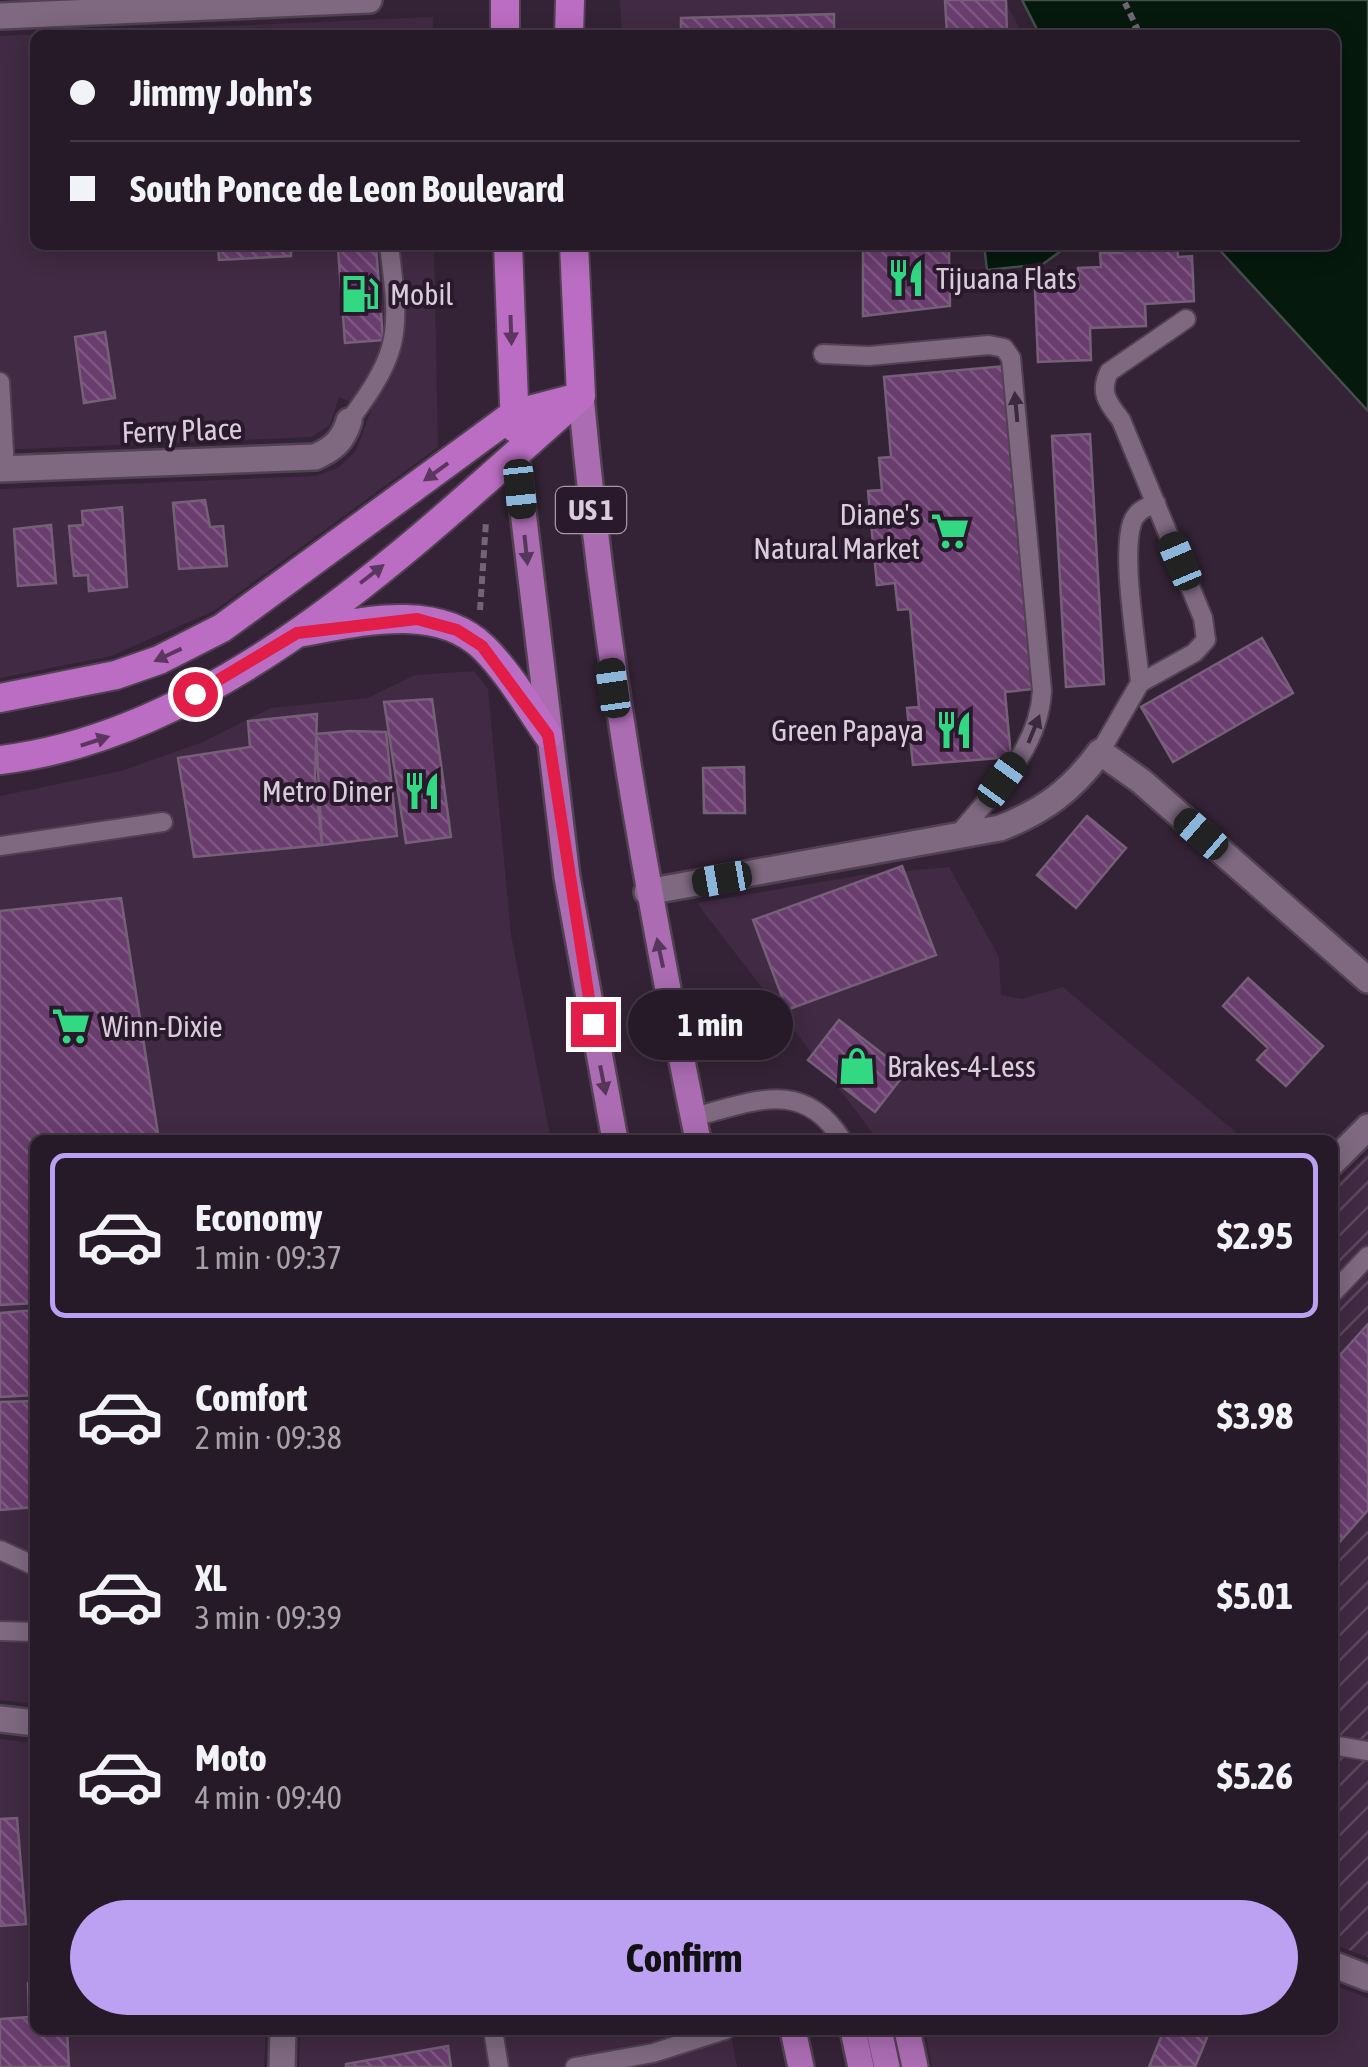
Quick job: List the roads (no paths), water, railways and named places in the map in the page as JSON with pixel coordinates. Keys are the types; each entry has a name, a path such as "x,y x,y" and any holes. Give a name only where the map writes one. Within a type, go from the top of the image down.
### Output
{"highway":[{"path":"505,0 505,30"},
{"path":"569,30 570,0"},
{"name":"US 1","path":"508,250 516,454"},
{"name":"US 1","path":"574,250 581,396"},
{"path":"0,698 116,675 159,660 222,628 514,414 581,396"},
{"path":"0,760 71,750 112,736 168,711 297,633 581,396"},
{"path":"297,633 417,619 457,630 482,646 548,735"}],"main road":[{"name":"US 1","path":"581,396 604,624 647,892 696,1129"},
{"name":"US 1","path":"516,454 567,877 614,1135"},
{"path":"795,2035 801,2067"},
{"path":"854,2035 861,2067"},
{"path":"880,2035 886,2067"},
{"path":"908,2035 915,2067"}],"street":[{"path":"0,16 370,0"},
{"name":"Ferry Place","path":"3,469 314,457 332,450 349,422"},
{"path":"647,892 957,836 1032,816 1076,784 1100,752 1142,781 1368,980"},
{"path":"1338,1157 1368,1127"},
{"path":"0,1719 30,1722"},
{"path":"1338,1966 1368,1978"},
{"path":"282,2067 283,2035"}],"lane":[{"path":"349,422 392,355 398,315 390,250"},
{"path":"1100,752 1140,683 1194,653 1206,640 1204,618 1121,420 1105,399 1103,384 1109,372 1186,319"},
{"path":"823,354 869,356 990,344 1004,348 1012,358 1042,691 1040,718 1030,743 957,836"},
{"path":"0,382 3,469"},
{"path":"1140,683 1129,549 1132,523 1139,510 1156,503"},
{"path":"0,846 162,822"},
{"path":"696,1129 785,1098 809,1103 828,1117 839,1135"},
{"path":"1338,1288 1368,1256"},
{"path":"0,1550 30,1564"},
{"path":"0,1631 30,1632"},
{"path":"1338,1745 1368,1751"},
{"path":"494,2035 499,2067"},
{"path":"575,2067 654,2060 691,2035"}],"place":[{"name":"Tijuana Flats","path":"906,278"},
{"name":"Mobil","path":"360,294"},
{"name":"Diane's Natural Market","path":"950,531"},
{"name":"Green Papaya","path":"954,730"},
{"name":"Metro Diner","path":"422,791"},
{"name":"Winn-Dixie","path":"71,1026"},
{"name":"Brakes-4-Less","path":"857,1066"}]}
